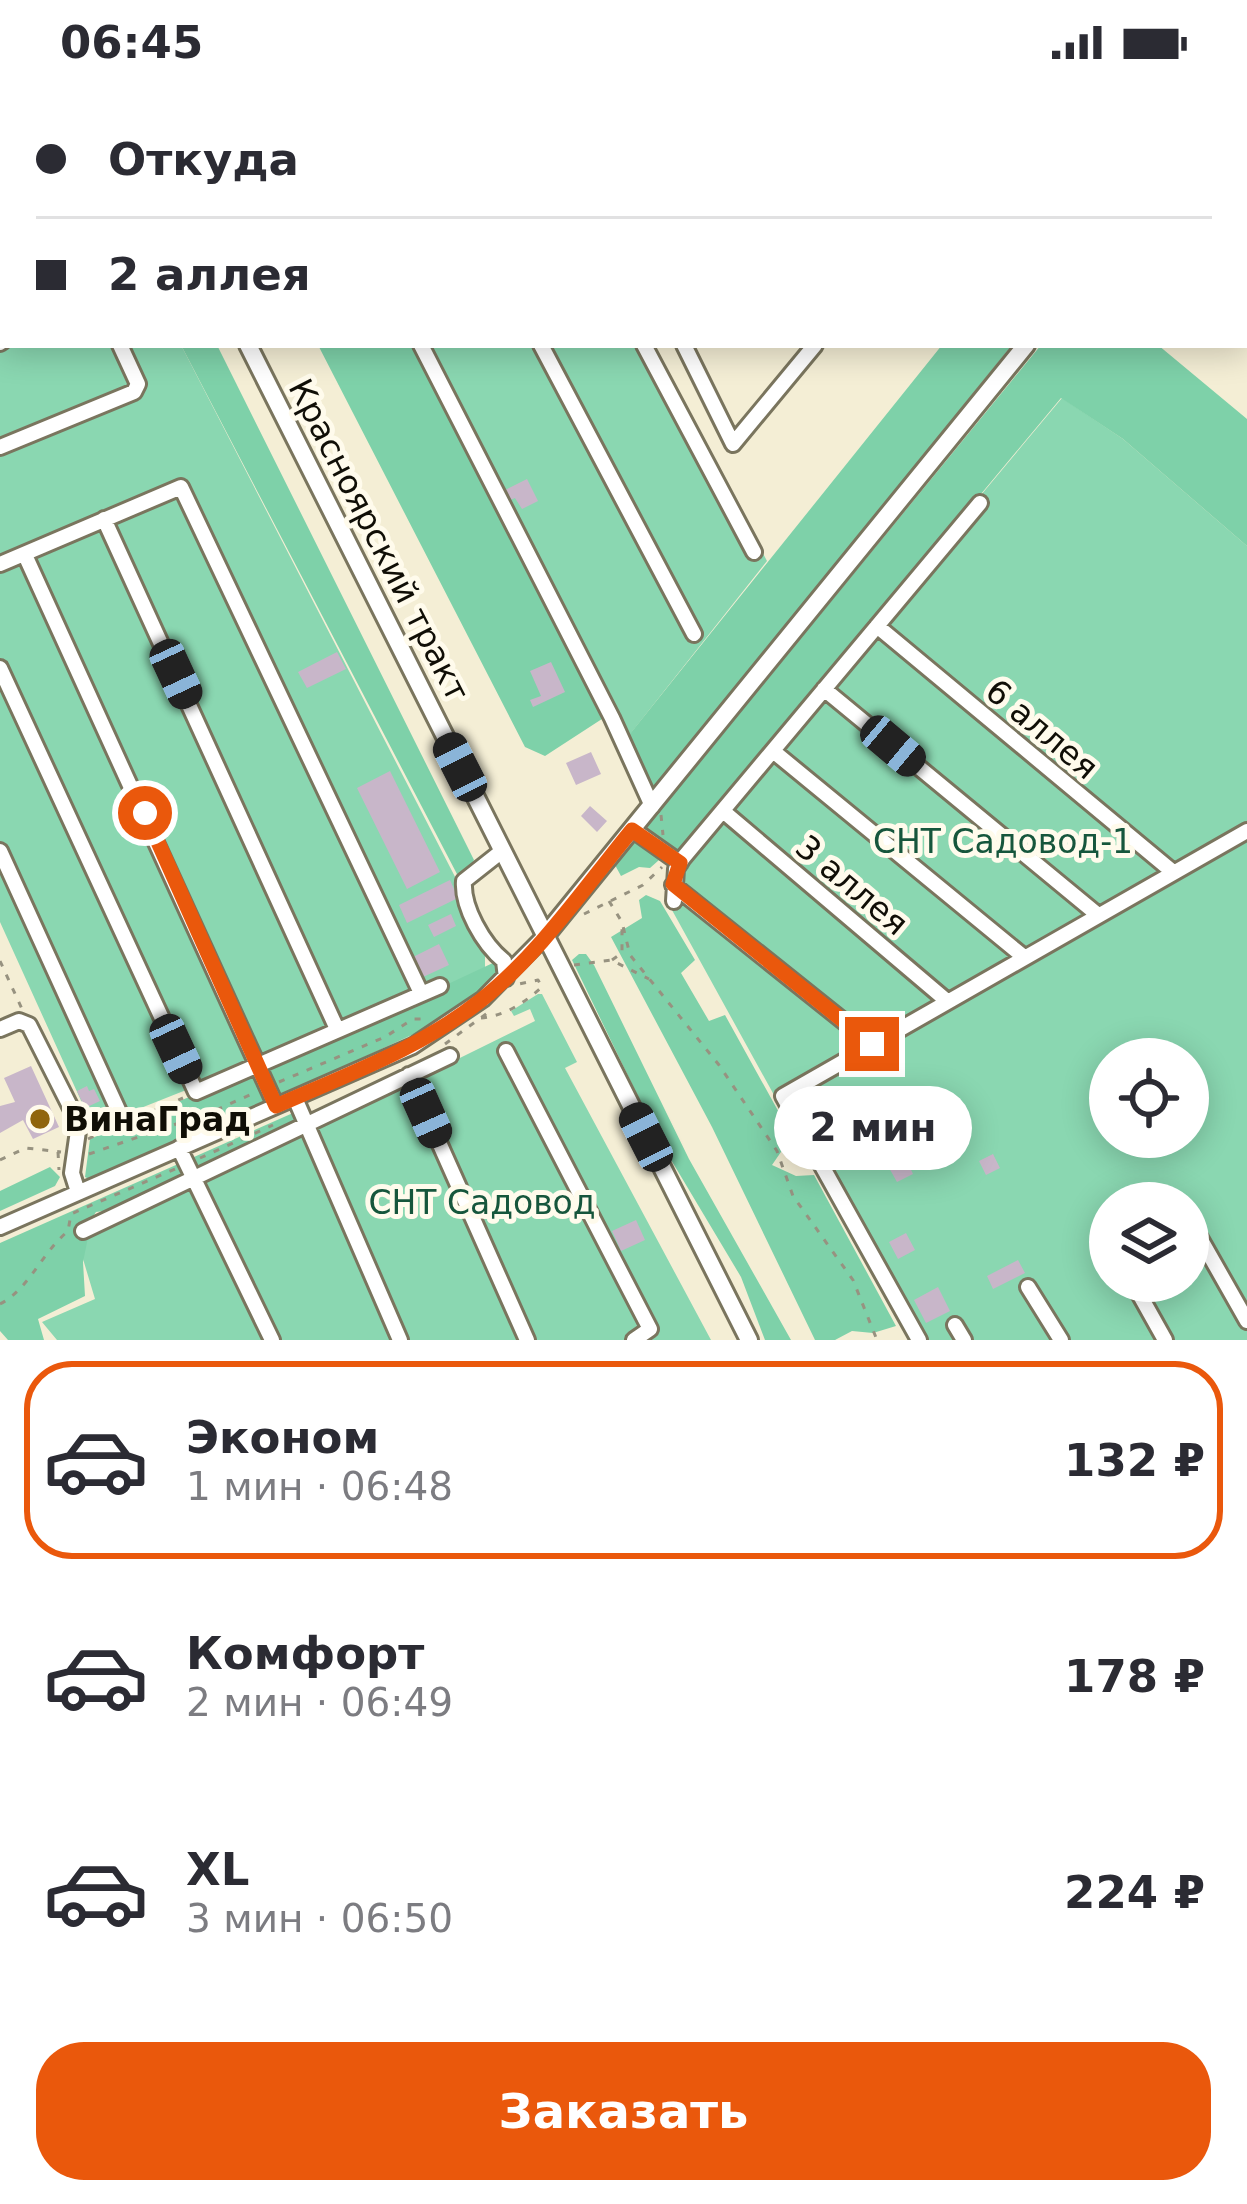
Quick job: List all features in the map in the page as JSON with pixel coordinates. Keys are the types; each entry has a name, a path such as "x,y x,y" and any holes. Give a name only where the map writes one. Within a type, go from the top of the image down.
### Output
{"main road":[{"name":"Красноярский тракт","path":"250,348 749,1340"},
{"path":"545,936 1024,348"}],"street":[{"path":"0,447 134,392 138,384 121,348"},
{"path":"423,348 656,801"},
{"path":"544,348 694,634"},
{"path":"646,348 754,552"},
{"path":"685,348 733,444 813,348"},
{"path":"0,564 181,487 421,993"},
{"path":"674,901 674,859 723,811 980,503"},
{"path":"104,519 337,1029"},
{"path":"25,555 276,1106"},
{"name":"6 аллея","path":"877,626 1173,872"},
{"path":"0,668 196,1092 440,986"},
{"path":"824,689 1098,915"},
{"path":"773,751 1024,957"},
{"name":"3 аллея","path":"723,811 946,1001"},
{"path":"632,830 674,859"},
{"path":"920,1340 783,1096 1247,831"},
{"path":"0,851 124,1123"},
{"path":"502,851 464,880 463,894 488,947 504,961 506,978"},
{"path":"673,884 872,1044"},
{"path":"0,1227 413,1046 483,999 545,936"},
{"path":"0,1029 19,1022 29,1025 79,1124 72,1173 78,1192"},
{"path":"506,1051 650,1329 636,1340"},
{"path":"83,1231 450,1056"},
{"path":"409,1075 527,1340"},
{"path":"295,1098 400,1340"},
{"path":"179,1148 272,1340"},
{"path":"1209,1254 1247,1321"},
{"path":"1028,1287 1061,1340"},
{"path":"1144,1302 1166,1340"},
{"path":"955,1324 964,1340"}],"path":[{"path":"579,914 643,885 674,859 656,801"},
{"path":"609,901 622,922 631,955 748,1105 777,1151 793,1196 853,1280 877,1340"},
{"path":"572,965 610,960 622,953 622,922"},
{"path":"610,960 652,980"},
{"path":"0,962 29,1025"},
{"path":"482,1018 526,1001 542,988 538,980"},
{"path":"79,1143 196,1092"}],"green space":[{"path":"0,348 183,348 485,935 485,971 93,1127 0,922"},
{"path":"183,348 218,348 474,860 458,876"},
{"path":"320,348 418,348 605,717 545,756 525,747"},
{"path":"418,348 655,348 767,561 623,743"},
{"path":"940,348 1010,348 654,790 625,740"},
{"path":"1039,348 1162,348 1247,419 1247,546 1123,439 1061,398 671,866 659,860 650,868 639,867 621,876 615,865"},
{"name":"СНТ Садовод-1","path":"1062,398 1123,439 1247,546 1247,1340 909,1340 667,901 671,866"},
{"path":"646,895 660,901 695,960 681,973 709,1021 725,1015 792,1136 772,1165 796,1176 814,1175 896,1326 815,1340 712,1127 611,937 642,918 639,900"},
{"path":"586,954 594,965 689,1159 791,1340 765,1340 741,1277 658,1138 572,960"},
{"path":"495,962 499,976 466,1004 416,1033 95,1182 85,1177 90,1139 234,1078 256,1074"},
{"name":"СНТ Садовод","path":"538,994 577,1062 565,1068 711,1340 57,1340 42,1322 95,1299 77,1239 247,1163 535,1021 530,1009 514,1016 511,1011"},
{"path":"293,1113 299,1115 303,1128 112,1210 96,1212 83,1262 85,1296 38,1319 44,1340 8,1340 0,1331 0,1243"},
{"path":"50,1167 60,1177 55,1186 0,1211 0,1191"}],"building":[{"path":"527,479 538,501 522,509 515,498 508,501 503,491"},
{"path":"337,652 346,669 307,688 298,672"},
{"path":"551,662 565,692 533,707 530,700 541,696 530,671"},
{"path":"591,752 601,774 576,785 566,763"},
{"path":"390,771 440,872 407,889 357,788"},
{"path":"590,806 607,821 597,832 581,816"},
{"path":"450,880 458,898 407,923 399,905"},
{"path":"451,914 456,926 434,937 428,925"},
{"path":"439,944 449,965 423,977 413,957"},
{"path":"31,1066 59,1127 33,1139 23,1120 0,1133 0,1106 15,1102 4,1078"},
{"path":"87,1086 100,1101 85,1108 77,1091"},
{"path":"993,1154 1000,1168 986,1175 979,1161"},
{"path":"905,1157 913,1174 897,1182 888,1166"},
{"path":"636,1220 645,1240 621,1251 612,1231"},
{"path":"906,1233 915,1250 898,1259 889,1242"},
{"path":"1018,1260 1025,1273 993,1289 987,1276"},
{"path":"938,1287 950,1311 926,1323 914,1300"}],"place":[{"name":"ВинаГрад","path":"40,1119"}],"route":[{"path":"145,813 276,1106 413,1046 483,999 529,955 632,830 680,863 673,884 872,1044"}]}
